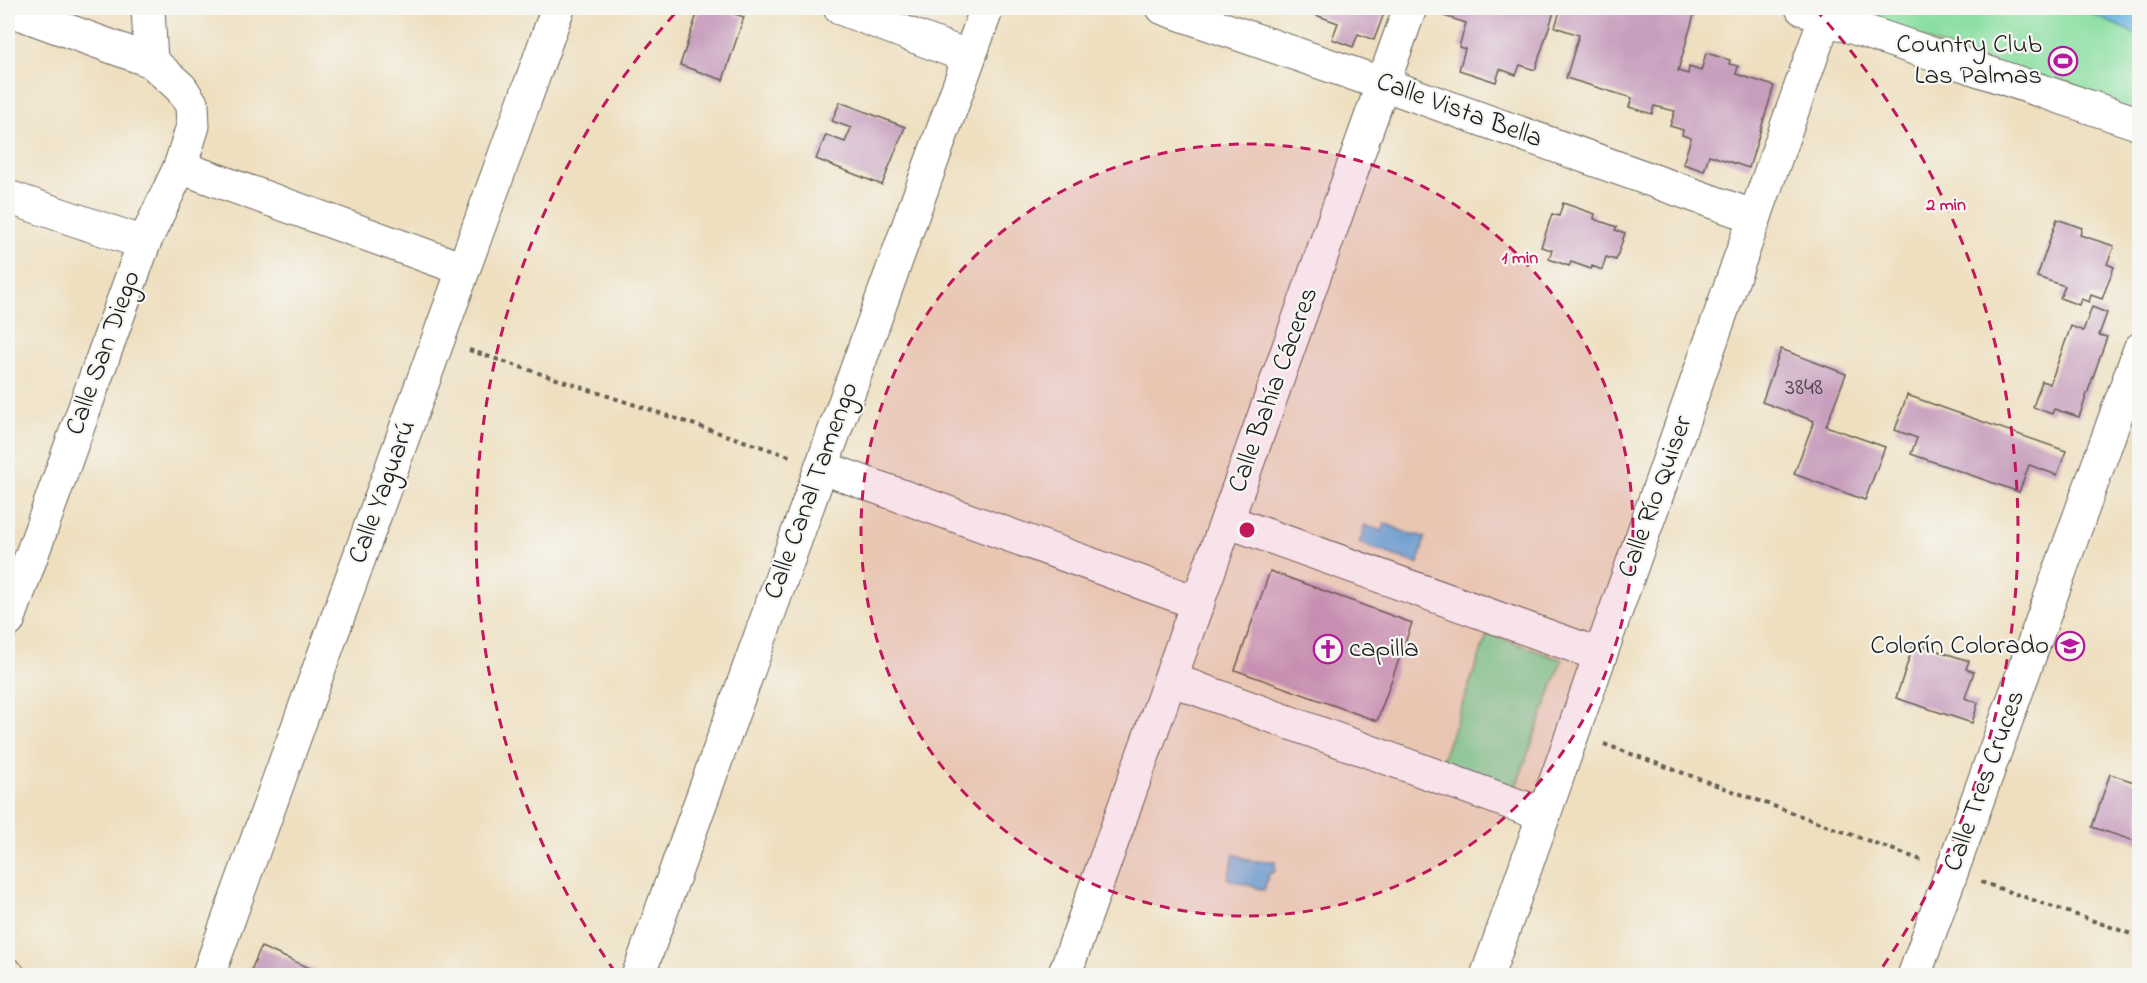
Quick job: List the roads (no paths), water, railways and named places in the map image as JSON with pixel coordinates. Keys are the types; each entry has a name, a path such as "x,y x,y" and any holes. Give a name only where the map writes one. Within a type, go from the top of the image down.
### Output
{"street":[{"path":"8,9 151,61 147,8"},
{"name":"Calle Yaguarú","path":"208,975 558,8"},
{"path":"840,8 969,57"},
{"name":"Calle Canal Tamengo","path":"638,975 987,8"},
{"name":"Calle Vista Bella","path":"1163,8 1383,84 1755,218"},
{"name":"Calle Bahía Cáceres","path":"1064,975 1410,8"},
{"path":"1814,13 2139,124"},
{"name":"Calle Río Quiser","path":"1487,975 1755,218 1814,13"},
{"name":"Calle San Diego","path":"8,621 144,243 180,167 193,126 192,105 181,88 151,61"},
{"path":"180,167 464,269"},
{"path":"8,197 144,243"},
{"name":"Calle Tres Cruces","path":"1914,975 2139,350"},
{"path":"821,466 1198,603"},
{"path":"1227,521 1600,655"},
{"path":"1170,679 1544,815"}],"water":[{"path":"2078,8 2139,8 2139,37 2125,29"},
{"path":"1385,523 1406,533 1425,538 1418,564 1359,543 1364,525 1382,531"},
{"path":"1234,854 1252,861 1275,861 1275,871 1269,874 1264,890 1228,879"}],"place":[{"name":"Country Club Las Palmas","path":"2063,61"},
{"name":"Colorín Colorado","path":"2070,646"},
{"name":"capilla","path":"1328,649"}]}
